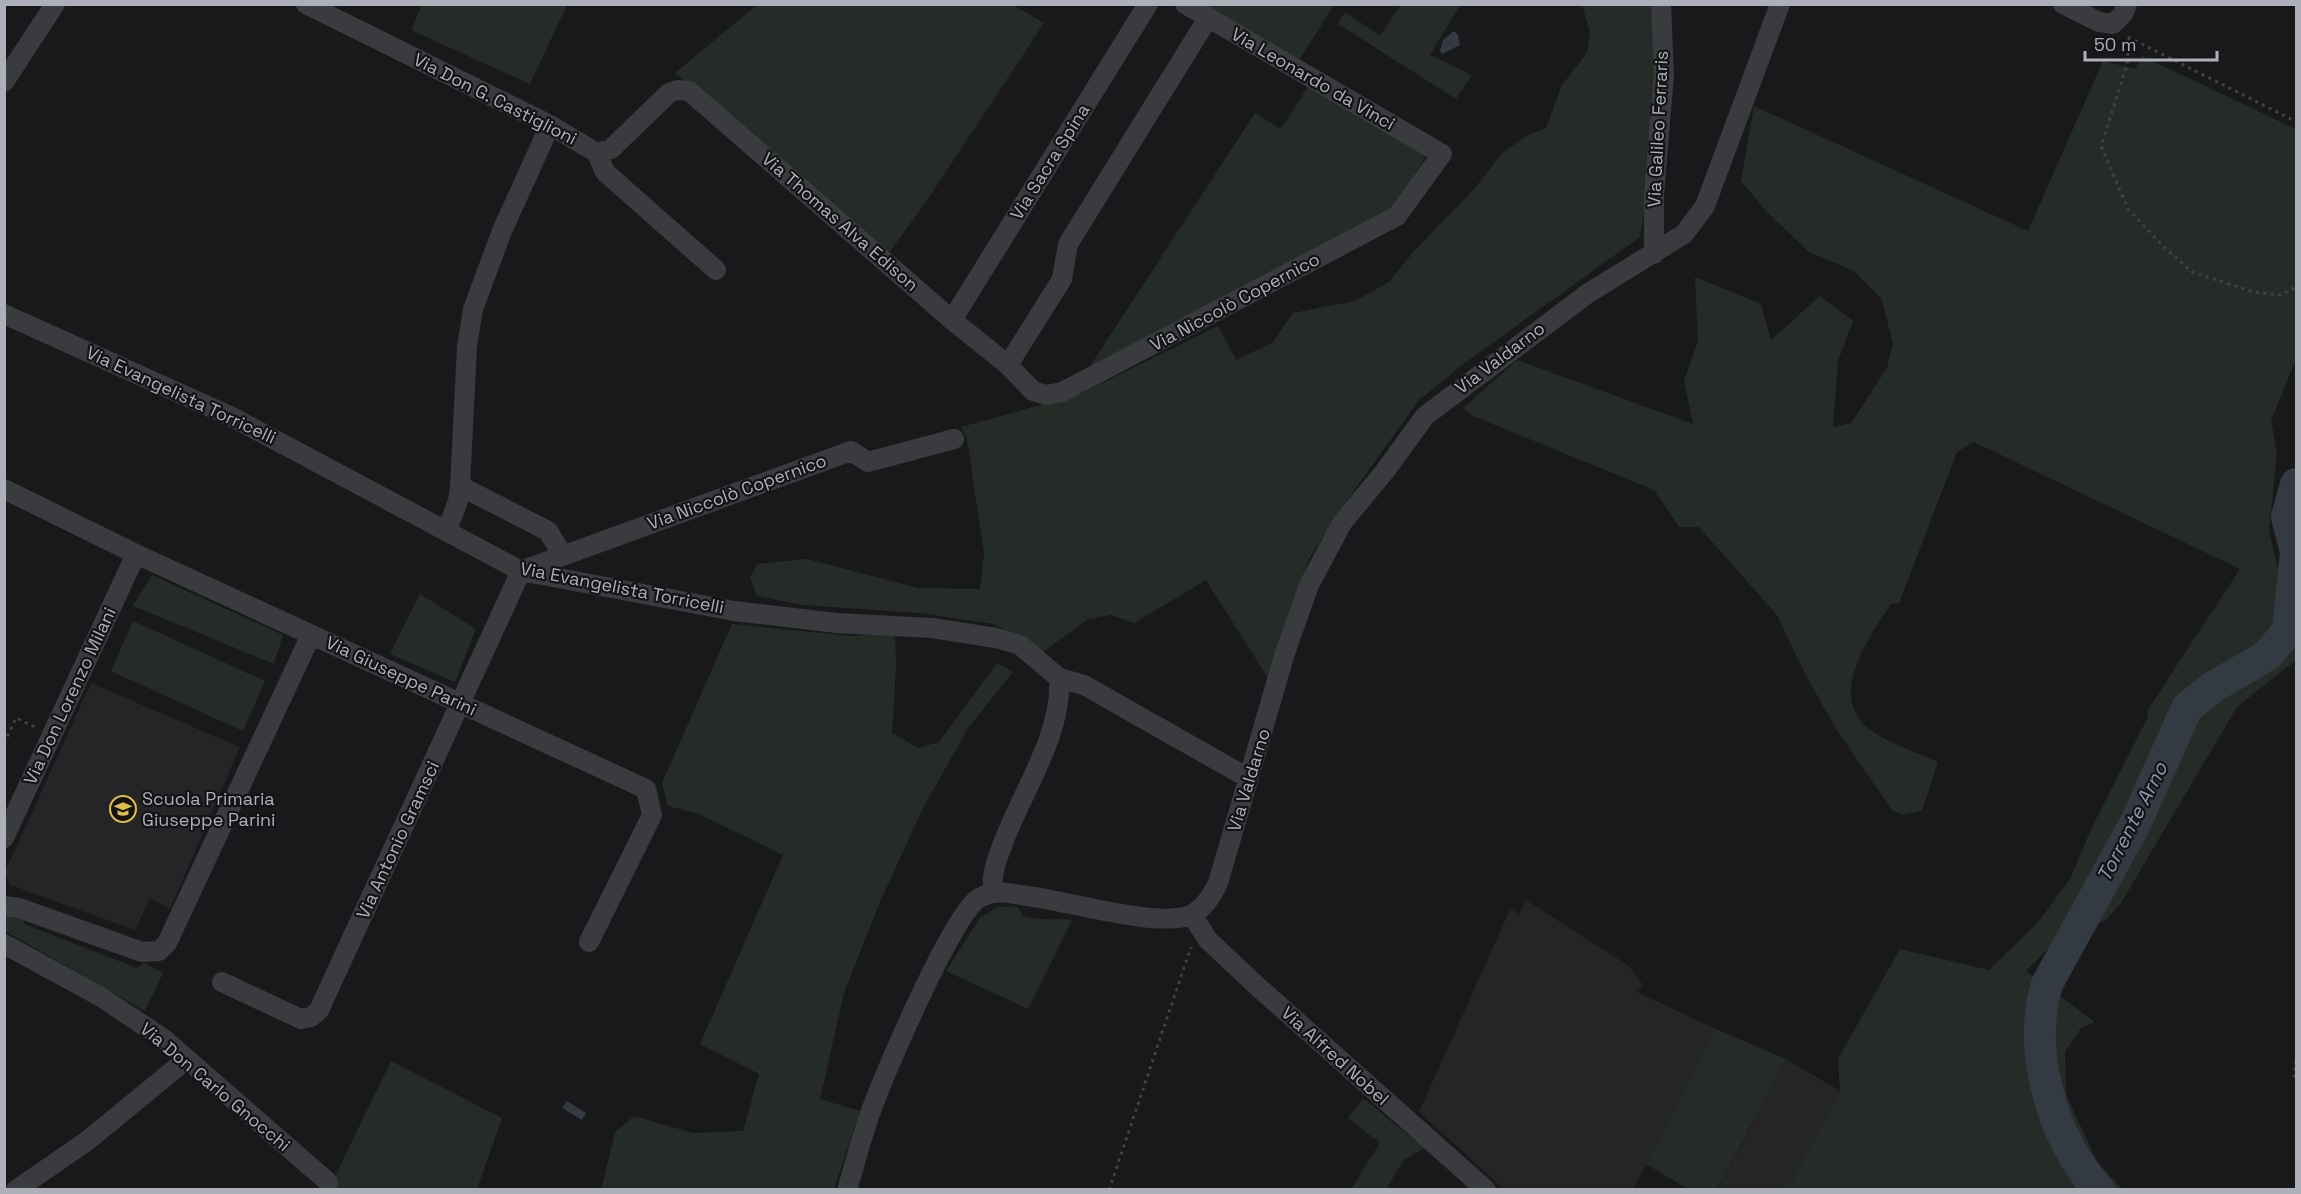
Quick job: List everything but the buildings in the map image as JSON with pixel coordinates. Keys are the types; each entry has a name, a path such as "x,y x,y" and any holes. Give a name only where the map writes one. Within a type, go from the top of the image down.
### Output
{"street":[{"path":"4,82 55,4"},
{"name":"Via Don G. Castiglioni","path":"306,4 550,125 597,153 611,149 669,93"},
{"name":"Via Sacra Spina","path":"952,320 1148,4"},
{"name":"Via Leonardo da Vinci","path":"1185,4 1442,153"},
{"name":"Via Galileo Ferraris","path":"1654,254 1654,195 1664,74 1661,4"},
{"name":"Via Valdarno","path":"1195,920 1210,900 1218,884 1285,653 1305,597 1342,523 1385,471 1425,416 1570,306 1684,234 1705,206 1780,4"},
{"path":"2063,4 2099,22 2113,24 2123,14 2127,4"},
{"path":"1008,365 1062,279 1068,244 1208,18"},
{"name":"Via Thomas Alva Edison","path":"669,93 689,91 952,320 1008,365"},
{"path":"447,530 458,501 460,486 467,347 473,309 502,231 550,125"},
{"path":"597,153 605,172 716,270"},
{"name":"Via Niccolò Copernico","path":"1008,365 1032,391 1047,395 1062,392 1397,216 1442,153"},
{"name":"Via Evangelista Torricelli","path":"4,314 230,416 521,571 734,611 837,623 932,628 996,638 1020,645 1059,678"},
{"name":"Via Niccolò Copernico","path":"521,571 851,451 868,462 954,439"},
{"path":"460,486 548,531 563,556"},
{"name":"Via Giuseppe Parini","path":"4,489 136,554 646,789 652,815 589,942"},
{"name":"Via Don Lorenzo Milani","path":"4,838 136,554"},
{"name":"Via Antonio Gramsci","path":"222,982 301,1019 311,1017 319,1010 521,571"},
{"path":"4,889 12,907 142,952 159,951 167,943 311,635"},
{"path":"993,891 991,874 1012,819 1035,773 1057,712 1060,696 1059,678 1084,685 1248,778"},
{"path":"848,1190 874,1103 948,939 968,907 977,898 993,891 1050,898 1159,920 1195,920"},
{"name":"Via Alfred Nobel","path":"1195,920 1208,940 1256,986 1486,1190"},
{"name":"Via Don Carlo Gnocchi","path":"4,944 101,997 164,1039 328,1182"},
{"path":"16,1190 87,1141 187,1059"}],"path":[{"path":"2113,24 2128,38 2293,120"},
{"path":"2128,38 2127,65 2101,146 2128,209 2164,248 2192,273 2254,292 2280,295 2296,287"},
{"path":"4,743 16,718 53,735"},
{"path":"1109,1190 1195,920"},
{"path":"2296,1060 2294,1076 2296,1077"}],"shaded area":[{"path":"422,4 567,5 530,84 411,30"},
{"path":"757,5 1013,5 1044,23 926,202 888,254 675,73"},
{"path":"1198,5 1334,5 1298,62"},
{"path":"1401,5 1460,5 1430,55 1472,75 1456,99 1338,24 1345,12 1380,36"},
{"path":"1582,5 1653,5 1655,92 1648,179 1640,237 1466,362 1419,400 1338,513 1309,559 1268,678 1206,580 1134,623 1111,615 1088,619 1043,652 994,624 920,613 803,605 757,596 750,578 757,564 807,559 918,588 980,589 984,554 967,439 961,427 1080,394 1218,326 1236,360 1272,343 1293,313 1355,301 1389,282 1415,250 1475,188 1502,153 1526,136 1546,128 1562,85 1587,53 1590,32"},
{"path":"1454,31 1458,35 1460,45 1442,54 1440,51 1443,40"},
{"path":"2142,56 2296,129 2296,359 2271,421 2277,453 2269,531 2281,582 2296,588 2296,660 2237,707 2121,903 2105,921 2058,938 2026,971 2095,1022 2081,1028 2065,1052 2066,1095 2097,1161 2122,1189 1788,1189 1840,1091 1838,1059 1900,949 1989,970 2039,921 2070,879 2091,829 2148,717 2147,711 2240,569 1974,442 1957,452 1899,603 1891,604 1861,654 1854,672 1851,690 1853,706 1861,722 1885,739 1938,762 1922,811 1902,815 1892,810 1836,729 1804,672 1777,615 1699,527 1679,527 1654,490 1473,416 1463,408 1517,360 1693,424 1684,381 1698,341 1695,277 1761,304 1771,340 1820,296 1853,321 1838,361 1833,427 1851,423 1887,368 1893,343 1881,298 1854,271 1809,252 1767,212 1741,181 1754,106 2028,231 2103,61 2135,69"},
{"path":"1309,85 1427,154 1393,211 1087,371 1255,113 1281,129"},
{"path":"152,575 283,635 274,664 133,606"},
{"path":"420,594 476,629 455,682 390,654"},
{"path":"133,621 265,681 243,731 111,671"},
{"path":"732,624 853,636 880,633 895,636 896,667 892,733 918,748 939,742 997,663 1013,672 968,728 923,808 879,904 844,993 820,1099 860,1111 834,1189 601,1190 615,1132 634,1116 693,1133 743,1131 759,1074 700,1044 783,855 699,814 668,806 662,783"},
{"name":"Scuola Primaria Giuseppe Parini","path":"91,683 240,747 170,909 150,898 135,930 10,885 5,872"},
{"path":"1526,900 1629,966 1643,985 1637,992 1716,1029 1633,1189 1504,1189 1419,1112 1508,914 1511,909 1519,914"},
{"path":"1017,906 1023,916 1072,920 1028,1009 946,971 980,918 998,907"},
{"path":"5,913 22,915 24,924 137,968 144,963 163,973 145,1011 5,931"},
{"path":"1716,1029 1786,1059 1717,1189 1688,1189 1646,1164"},
{"path":"1786,1059 1840,1091 1788,1189 1717,1190"},
{"path":"391,1061 502,1118 477,1189 333,1190 337,1172"},
{"path":"1363,1098 1424,1148 1404,1160 1386,1189 1351,1189 1380,1143 1348,1118"},
{"path":"567,1101 586,1113 582,1120 562,1108"}],"waterway":[{"name":"Torrente Arno","path":"2099,1190 2082,1169 2068,1146 2048,1093 2042,1065 2040,1037 2047,984 2135,824 2187,708 2213,687 2268,655 2288,630 2296,552 2287,517 2296,484"}],"place":[{"name":"Scuola Primaria Giuseppe Parini","path":"123,809"}]}
